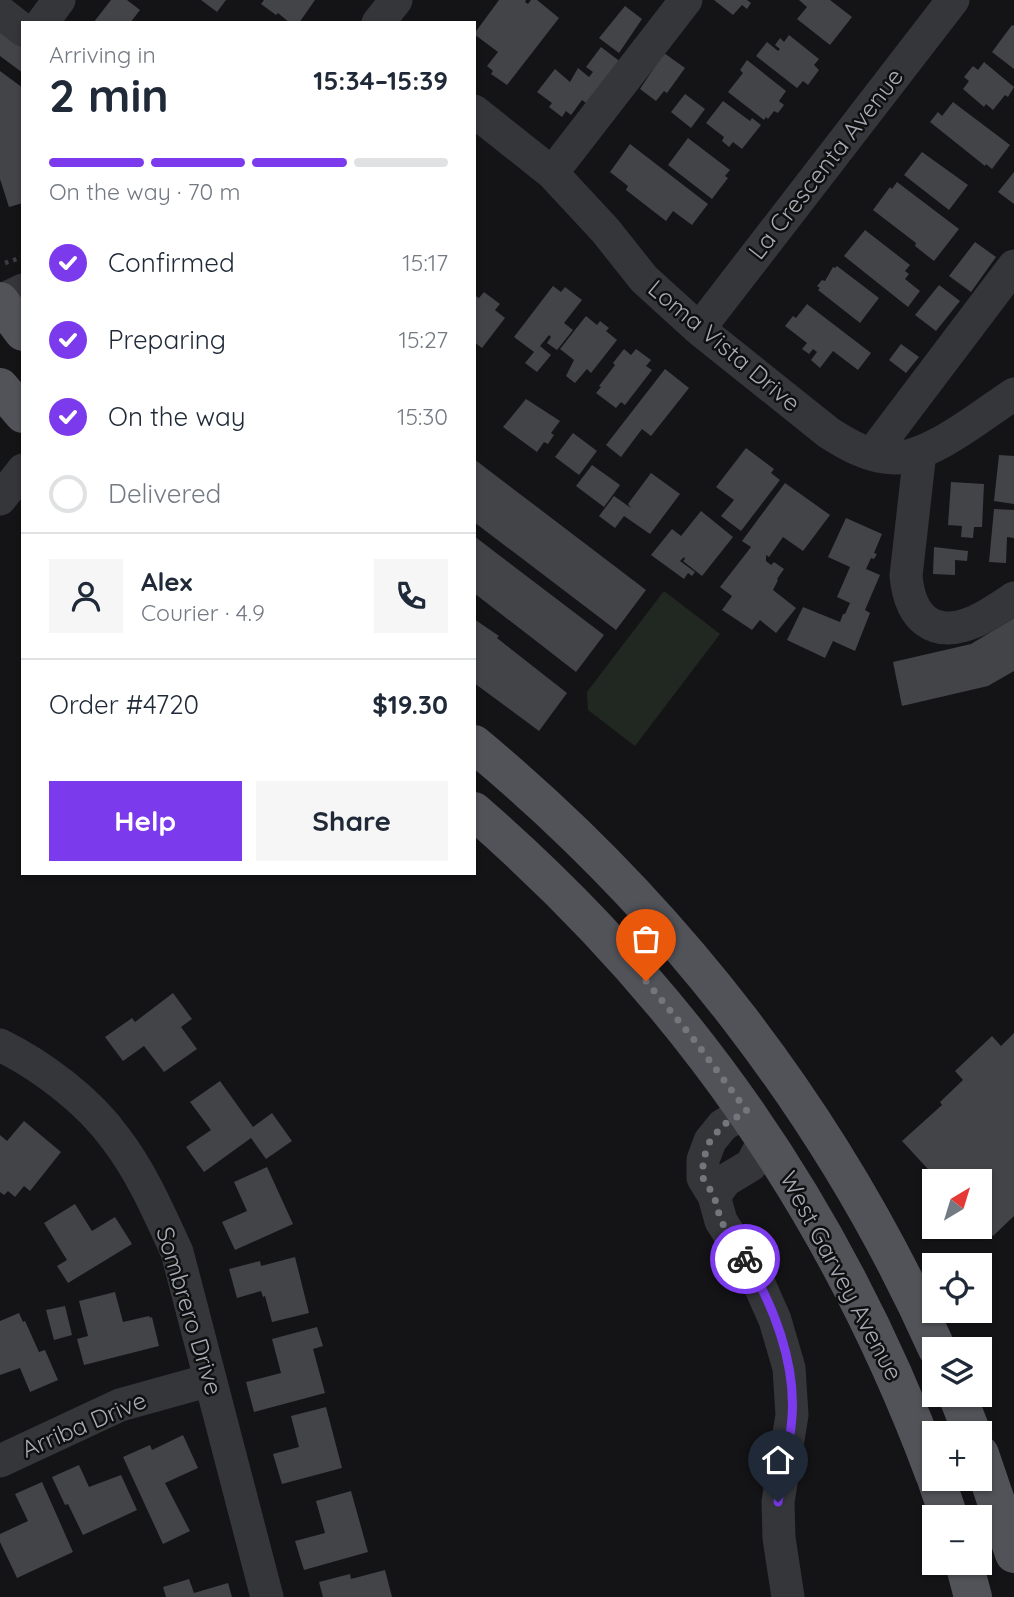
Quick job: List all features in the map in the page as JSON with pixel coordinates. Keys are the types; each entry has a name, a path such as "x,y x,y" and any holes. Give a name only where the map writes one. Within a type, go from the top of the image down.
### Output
{"main road":[{"path":"0,301 21,328"},
{"path":"0,387 21,412"},
{"name":"West Garvey Avenue","path":"476,746 583,841 656,916 728,1003 788,1085 868,1211 931,1337"},
{"name":"West Garvey Avenue","path":"476,813 537,867 662,999 756,1125 819,1225 857,1297 898,1384 922,1444"},
{"path":"756,1125 788,1085"},
{"path":"992,1489 1014,1554"},
{"path":"968,1575 974,1597"}],"street":[{"path":"43,21 59,0"},
{"path":"380,21 396,0"},
{"path":"552,173 686,0"},
{"name":"La Crescenta Avenue","path":"699,329 953,0"},
{"path":"0,12 21,28"},
{"name":"Loma Vista Drive","path":"476,113 552,173 605,230 644,279 699,329 829,433 850,446 895,458 920,452 942,441 1014,394"},
{"path":"872,454 1014,265"},
{"path":"0,301 21,291"},
{"path":"920,452 905,576 907,592 914,610 924,620 939,628 957,627 976,621 1014,598"},
{"path":"0,499 21,473"},
{"name":"Sombrero Drive","path":"0,1045 70,1090 116,1138 155,1202 177,1252 267,1597"},
{"path":"714,1196 726,1180 751,1166 756,1125 723,1125 710,1141 703,1160 703,1178 714,1196 721,1221 756,1277 775,1320 789,1368 792,1415 778,1502 779,1538 788,1597"},
{"name":"Arriba Drive","path":"0,1461 120,1405 210,1380"}],"shaded area":[{"path":"664,591 720,634 635,746 588,710 587,692"}],"building":[{"path":"111,0 127,0 140,10 132,21 95,21"},
{"path":"201,0 226,0 217,12"},
{"path":"264,0 315,0 300,21 288,21 261,4"},
{"path":"499,0 526,0 528,4 531,0 537,0 559,18 507,85 491,74 493,71 487,66 498,52 476,36 476,31"},
{"path":"714,0 747,0 751,3 747,9 742,5 733,15"},
{"path":"799,0 830,0 852,17 830,45 797,19 807,7"},
{"path":"625,6 642,19 619,53 599,38"},
{"path":"1012,25 1014,26 1014,69 992,52"},
{"path":"0,26 21,42 21,72 0,56"},
{"path":"789,35 819,59 814,65 819,70 808,85 803,81 797,88 756,56 767,42 778,51 780,49 775,45 780,38 784,42"},
{"path":"601,47 622,63 591,107 582,100 571,115 566,111 562,117 549,107 552,103 537,92 555,69 570,82 578,68 589,77 593,72 586,67"},
{"path":"664,53 685,68 667,93 664,91 656,101 640,89"},
{"path":"747,60 786,91 779,101 784,105 768,119 766,117 764,120 728,92 743,73 740,70"},
{"path":"984,62 1014,87 1008,97 1005,95 993,110 986,104 984,107 963,89 969,81 964,77 973,66 978,70"},
{"path":"0,71 21,87 21,204 9,207 0,179"},
{"path":"685,94 705,109 691,128 671,112"},
{"path":"723,101 750,121 752,118 761,125 742,149 733,142 729,147 722,141 724,137 706,123"},
{"path":"953,102 1010,145 992,169 930,122 938,112 942,116"},
{"path":"688,138 730,170 725,176 728,178 712,199 668,165"},
{"path":"630,144 708,204 692,225 673,211 666,221 626,190 628,186 610,172"},
{"path":"922,152 968,185 949,210 904,175"},
{"path":"1014,172 1014,204 998,192"},
{"path":"897,182 959,229 934,261 915,246 916,243 873,210"},
{"path":"865,230 910,265 905,271 909,274 905,279 920,291 908,307 844,256"},
{"path":"975,242 996,257 971,292 949,276"},
{"path":"837,266 879,298 860,323 818,290 820,288 817,286 822,280 825,281 833,267"},
{"path":"939,285 960,301 936,331 915,315"},
{"path":"553,286 561,292 565,287 582,300 564,323 573,330 557,350 547,343 551,337 549,335 540,346 551,355 537,372 525,363 534,352 514,337"},
{"path":"484,292 500,304 495,310 505,318 482,348 476,344 476,296 479,298"},
{"path":"807,304 871,353 858,370 833,351 820,368 811,360 817,352 813,349 809,354 802,349 807,343 785,326 793,316 796,318"},
{"path":"586,316 597,325 600,321 609,328 606,331 617,340 591,373 587,369 575,383 566,376 574,360 560,349"},
{"path":"901,344 919,357 906,373 889,360"},
{"path":"624,349 631,355 636,349 651,360 646,366 652,370 625,405 621,402 616,408 596,393"},
{"path":"665,369 689,388 651,436 642,429 621,457 606,445"},
{"path":"526,399 560,421 551,433 554,435 548,444 544,442 537,452 503,427"},
{"path":"573,433 597,451 579,475 555,457"},
{"path":"746,448 774,469 771,473 780,480 741,531 721,516 734,500 716,487"},
{"path":"999,455 1014,456 1014,504 994,501"},
{"path":"476,461 646,590 616,630 476,524"},
{"path":"592,465 620,485 604,507 576,486"},
{"path":"651,473 680,494 650,534 624,516 615,528 599,516 614,496 631,508 628,504"},
{"path":"951,482 984,484 982,527 974,527 973,538 961,537 962,526 948,525"},
{"path":"785,483 830,515 803,551 783,537 769,557 766,555 766,561 771,565 774,562 784,569 773,590 796,608 776,633 760,620 752,630 722,610 732,596 720,587 751,547 742,541"},
{"path":"994,509 1014,510 1014,538 1007,537 1006,563 989,562"},
{"path":"701,511 733,537 702,576 683,561 684,557 680,561 695,572 692,576 688,573 684,579 651,555 672,529 681,536"},
{"path":"846,518 882,534 874,553 877,554 874,559 871,558 866,569 880,575 865,610 870,613 855,651 833,641 825,658 787,640 803,607 840,622 845,614 850,603 837,597 850,567 828,557"},
{"path":"476,538 604,635 576,672 476,595"},
{"path":"934,547 968,551 967,561 955,560 955,575 933,574"},
{"path":"1014,618 1014,671 988,686 902,706 893,662 971,644"},
{"path":"476,620 499,636 497,638 567,693 539,731 476,684"},
{"path":"173,993 192,1019 181,1027 197,1049 164,1072 144,1046 123,1061 105,1037 132,1018 135,1022"},
{"path":"1014,1033 1014,1216 993,1236 992,1169 928,1169 902,1141 942,1105 940,1102 963,1080 955,1071 992,1036 1001,1046"},
{"path":"220,1081 253,1127 272,1113 292,1141 266,1159 251,1138 204,1172 186,1147 211,1130 190,1102"},
{"path":"24,1121 61,1152 30,1191 24,1186 15,1197 8,1191 4,1195 0,1192 0,1135 7,1141"},
{"path":"267,1167 293,1224 235,1250 222,1222 247,1211 234,1182"},
{"path":"75,1204 92,1231 115,1217 132,1244 68,1283 57,1266 67,1260 44,1223"},
{"path":"295,1257 309,1313 272,1322 261,1291 237,1298 229,1269 260,1261 261,1266"},
{"path":"115,1292 123,1322 152,1317 159,1346 84,1365 77,1339 88,1336 79,1301"},
{"path":"65,1306 72,1335 54,1340 46,1310"},
{"path":"19,1313 39,1352 45,1350 58,1380 30,1392 20,1368 0,1375 0,1321"},
{"path":"317,1327 323,1346 313,1349 325,1393 254,1412 246,1382 281,1373 272,1339"},
{"path":"326,1407 342,1468 282,1484 273,1454 299,1447 291,1416"},
{"path":"183,1435 198,1468 165,1483 190,1531 163,1544 123,1457 150,1445 152,1450"},
{"path":"79,1465 89,1487 121,1475 137,1510 83,1535 52,1477"},
{"path":"42,1482 73,1552 17,1578 0,1542 0,1534 28,1521 15,1494"},
{"path":"351,1491 368,1552 304,1570 295,1541 325,1533 316,1501"},
{"path":"385,1570 392,1597 323,1597 319,1582 350,1574 351,1579"},
{"path":"189,1579 194,1593 228,1583 232,1597 166,1597 163,1587"}],"way so far":[{"path":"646,981 747,1111 723,1125 710,1141 703,1160 703,1178 714,1196 721,1221 745,1259"}],"route":[{"path":"745,1259 775,1320 789,1368 792,1415 778,1502"}]}
